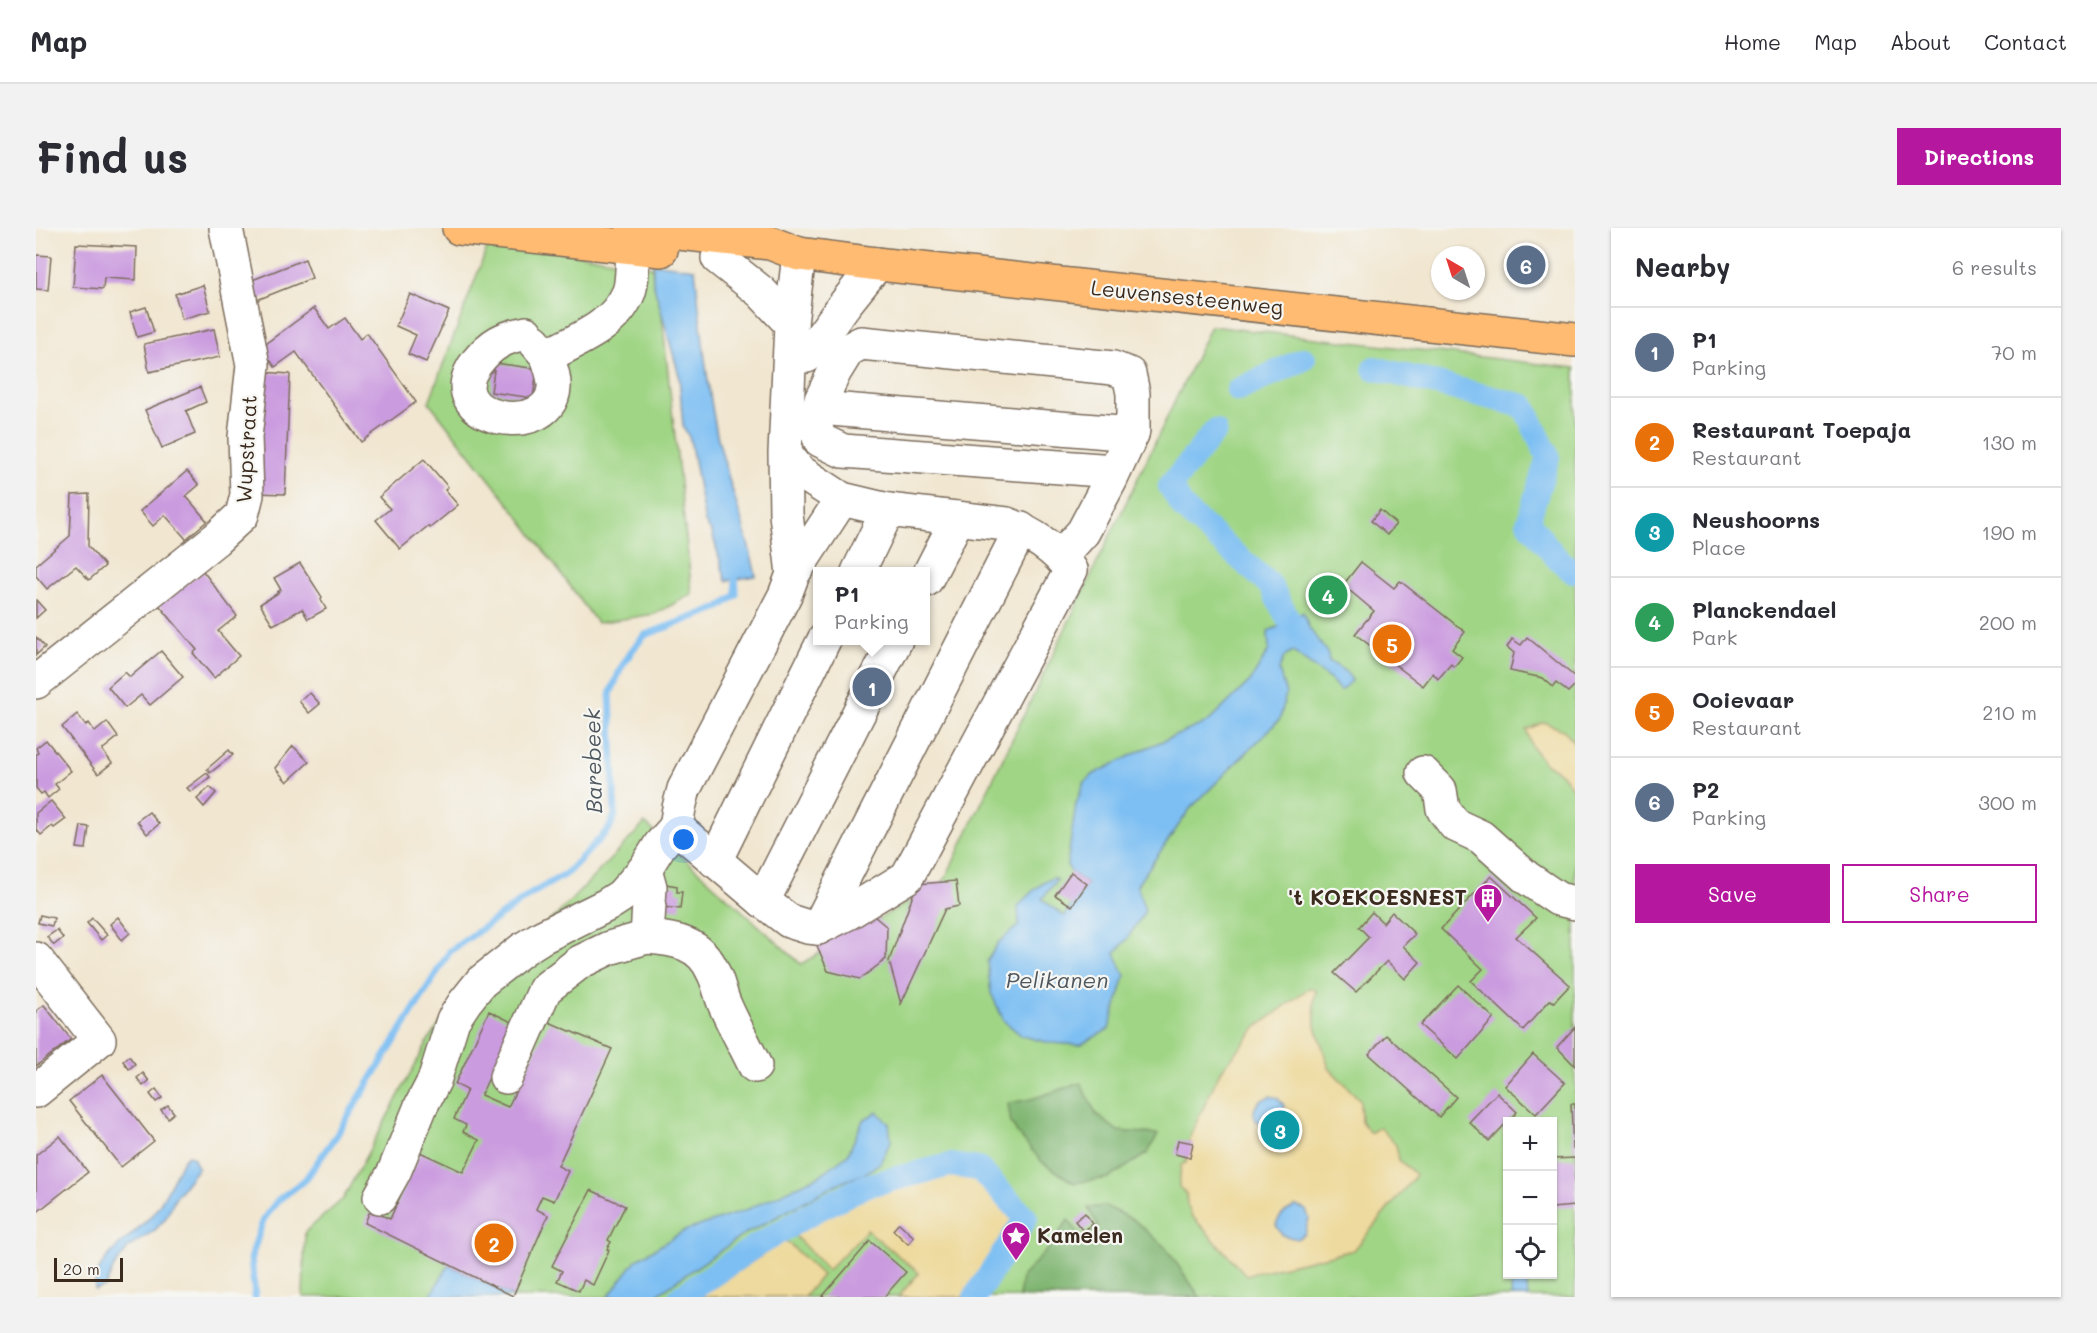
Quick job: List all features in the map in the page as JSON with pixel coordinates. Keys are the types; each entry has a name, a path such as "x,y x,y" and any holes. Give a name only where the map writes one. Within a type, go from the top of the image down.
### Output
{"main road":[{"name":"Leuvensesteenweg","path":"459,228 770,243 808,255 877,264 1575,340"},
{"name":"Leuvensesteenweg","path":"633,238 718,258 768,262 808,255"}],"street":[{"name":"Wupstraat","path":"36,682 216,539 242,515 247,495 244,437 253,365 226,228"},
{"path":"529,336 591,333 607,322 620,308 629,293 633,238"},
{"path":"792,574 786,514 784,453 791,324 808,255"},
{"path":"784,453 807,356 808,255"},
{"path":"718,258 761,292 791,324"},
{"path":"807,356 877,264"},
{"path":"1061,556 1083,532 1114,471 1132,434 1133,393 1129,374 1113,368 861,343 848,350 839,364 819,408 814,425 820,440 843,451 1114,471"},
{"path":"819,408 1132,434"},
{"path":"676,827 789,921 808,927 818,927 848,913 907,877 1071,570 1061,556 1021,530 1007,524 888,510 842,499 799,471 784,453"},
{"path":"381,1197 394,1173 421,1106 434,1081 453,1020 465,1002 481,982 523,949 621,896 645,869 660,845 676,827 684,789 785,595 792,574 842,499"},
{"path":"860,567 888,510"},
{"path":"930,572 958,518"},
{"path":"818,927 1021,530"},
{"path":"715,861 822,645"},
{"path":"763,901 893,645"},
{"path":"1423,773 1440,790 1443,809 1455,825 1481,837 1527,878 1558,899 1575,903"},
{"path":"645,869 650,887 647,937"},
{"path":"506,1077 545,989 579,962 609,948 647,937 680,941 692,946 706,958 714,972 725,1005 755,1066"},
{"path":"37,961 37,980 75,1027"},
{"path":"36,1091 99,1040 37,961"}],"green space":[{"path":"531,246 652,267 653,282 661,308 692,594 655,614 597,623 523,522 429,402 487,248"},
{"path":"1211,326 1575,368 1575,1297 303,1297 305,1232 343,1199 428,1041 471,978 556,916 645,823 801,964 944,881"},
{"path":"1081,1083 1096,1114 1118,1131 1158,1134 1148,1153 1109,1178 1074,1183 1043,1163 1017,1133 1011,1123 1008,1103 1031,1099"},
{"path":"1105,1206 1134,1220 1166,1248 1200,1297 1019,1297 1022,1277 1047,1250 1068,1220 1084,1239 1098,1226 1088,1208"}],"sand":[{"path":"1544,722 1565,731 1575,744 1575,791 1561,773 1545,763 1532,747 1526,730"},
{"path":"1309,988 1316,990 1315,1023 1329,1068 1360,1100 1361,1121 1370,1133 1380,1127 1396,1145 1399,1160 1416,1175 1354,1250 1246,1275 1192,1216 1187,1204 1186,1193 1179,1187 1181,1165 1186,1163 1191,1134 1220,1072 1257,1027"},
{"name":"Kamelen","path":"951,1173 974,1176 1016,1221 969,1297 898,1297 919,1273 867,1230 828,1270 793,1234 863,1196"},
{"path":"785,1240 822,1275 804,1297 700,1297"}],"water":[{"path":"653,263 695,269 713,414 726,470 756,576 726,581 712,533 705,522 690,439 683,426 679,375 653,282"},
{"name":"Pelikanen","path":"1303,612 1309,628 1328,654 1329,661 1346,672 1352,680 1340,691 1332,681 1293,652 1284,657 1279,670 1286,694 1280,719 1190,809 1137,885 1145,911 1115,953 1125,976 1109,1029 1080,1045 1050,1043 1022,1036 1004,1021 991,993 987,961 998,943 1019,925 1018,907 1038,886 1053,878 1057,880 1042,899 1064,916 1087,884 1071,872 1067,865 1076,804 1084,783 1094,774 1146,748 1208,722 1251,680 1269,650 1268,631 1290,622"},
{"path":"1270,1096 1278,1098 1284,1105 1278,1120 1267,1125 1256,1121 1254,1112 1262,1100"},
{"path":"877,1112 889,1123 891,1141 880,1163 864,1174 837,1184 745,1234 653,1297 608,1297 636,1260 684,1231 744,1211 819,1176 848,1154 863,1120"},
{"path":"188,1155 193,1157 198,1168 177,1195 165,1219 155,1230 128,1248 114,1267 105,1287 95,1290 100,1267 156,1210 183,1160"},
{"path":"1296,1206 1306,1210 1309,1218 1305,1234 1297,1239 1282,1235 1276,1225 1284,1213"},
{"path":"449,1265 513,1296 513,1297 429,1297"},
{"path":"1512,1279 1526,1279 1528,1297 1512,1297"}],"building":[{"path":"76,244 137,247 136,280 104,278 103,289 73,287"},
{"path":"36,255 51,256 48,290 36,289"},
{"path":"305,259 312,278 257,300 250,281"},
{"path":"203,285 210,311 182,319 175,294"},
{"path":"410,294 449,311 426,362 408,354 416,335 396,326"},
{"path":"146,307 154,332 137,337 130,312"},
{"path":"314,308 329,329 345,318 360,339 367,333 416,402 361,442 296,352 275,367 261,347"},
{"path":"214,329 220,357 149,372 144,344"},
{"path":"495,363 537,369 533,398 491,392"},
{"path":"262,372 290,374 285,494 257,493"},
{"path":"200,387 206,402 186,411 195,434 162,448 145,410"},
{"path":"424,459 448,487 445,490 458,505 400,549 376,520 390,509 379,497"},
{"path":"187,471 199,485 186,496 207,521 186,539 165,515 153,526 140,511"},
{"path":"89,494 88,546 105,566 89,580 76,566 47,589 36,576 36,565 70,536 72,495"},
{"path":"1380,510 1396,524 1387,535 1371,521"},
{"path":"1361,562 1394,588 1400,581 1465,632 1452,649 1462,657 1454,667 1451,664 1438,679 1433,673 1423,686 1355,634 1374,611 1343,585"},
{"path":"300,563 322,597 321,600 326,609 308,619 302,609 273,625 260,604 281,590 274,578"},
{"path":"203,571 237,616 218,631 239,656 214,678 193,653 197,650 159,605"},
{"path":"36,600 45,610 36,618"},
{"path":"36,637 45,647 36,655"},
{"path":"1527,637 1575,677 1575,685 1568,692 1556,683 1553,687 1543,678 1510,671 1514,653 1507,647 1512,639 1521,645"},
{"path":"161,651 183,677 150,705 141,695 125,708 108,687 125,672 130,677"},
{"path":"310,693 320,704 309,713 299,701"},
{"path":"77,714 86,725 89,723 95,732 107,722 118,737 102,750 112,763 98,774 62,727"},
{"path":"46,740 71,771 55,784 59,789 48,798 44,792 41,794 36,788 36,755 38,753 36,748"},
{"path":"293,746 309,762 287,782 275,768"},
{"path":"229,750 233,755 210,773 207,769"},
{"path":"207,773 210,777 191,792 187,788"},
{"path":"210,787 216,793 204,807 197,799"},
{"path":"51,801 66,819 41,835 36,829 36,813"},
{"path":"149,812 159,824 147,834 137,821"},
{"path":"81,826 89,827 86,849 77,848"},
{"path":"1071,872 1087,884 1072,906 1055,895"},
{"path":"1491,876 1536,918 1516,937 1570,985 1554,1002 1550,1000 1523,1030 1471,981 1483,969 1441,929"},
{"path":"956,881 959,906 945,909 901,1004 889,961 917,884"},
{"path":"666,884 677,886 677,892 682,892 680,909 663,907"},
{"path":"862,906 887,927 886,959 860,979 828,971 815,941"},
{"path":"1372,912 1383,923 1392,912 1415,934 1403,946 1420,962 1405,979 1387,961 1356,992 1334,973 1369,937 1359,927"},
{"path":"40,915 54,918 52,926 38,923"},
{"path":"118,917 130,933 122,940 110,924"},
{"path":"92,918 107,935 101,940 87,923"},
{"path":"57,930 63,938 54,945 47,937"},
{"path":"1458,985 1494,1018 1458,1059 1420,1025"},
{"path":"44,1005 71,1039 36,1066 36,1011"},
{"path":"489,1011 514,1023 481,1095 508,1107 549,1022 612,1049 558,1166 568,1171 554,1201 542,1196 536,1209 548,1215 513,1296 365,1223 369,1213 377,1213 390,1219 420,1152 463,1172 479,1140 463,1132 466,1125 454,1119 467,1090 455,1084"},
{"path":"1575,1027 1575,1066 1557,1047"},
{"path":"1386,1035 1456,1097 1439,1117 1369,1054"},
{"path":"1533,1054 1565,1083 1536,1114 1505,1086"},
{"path":"129,1056 135,1064 129,1069 123,1061"},
{"path":"143,1073 149,1081 143,1086 137,1078"},
{"path":"102,1075 154,1141 121,1167 69,1101"},
{"path":"156,1089 162,1098 156,1102 150,1094"},
{"path":"1497,1093 1517,1112 1512,1117 1503,1117 1503,1126 1489,1141 1469,1122"},
{"path":"1571,1104 1575,1104 1575,1149 1573,1149"},
{"path":"168,1105 174,1113 168,1118 161,1110"},
{"path":"60,1136 88,1172 36,1213 36,1155"},
{"path":"1178,1140 1193,1143 1190,1158 1175,1154"},
{"path":"1575,1158 1575,1206 1557,1208 1557,1159"},
{"path":"591,1190 625,1206 608,1240 611,1242 607,1249 609,1250 593,1285 584,1280 579,1291 557,1281 562,1271 552,1266"},
{"path":"1085,1213 1093,1224 1083,1231 1075,1221"},
{"path":"899,1223 914,1237 908,1244 893,1230"},
{"path":"870,1241 906,1272 884,1297 822,1297"}],"waterway":[{"path":"1238,390 1304,359"},
{"path":"1374,368 1524,406 1548,457 1528,522 1554,555 1572,571 1575,570"},
{"path":"1215,431 1170,486 1184,509 1270,585 1290,622"},
{"name":"Barebeek","path":"255,1297 251,1258 263,1220 278,1200 305,1180 336,1136 450,951 531,894 567,873 609,829 615,815 610,694 621,668 633,649 645,635 720,607 736,595 735,572"},
{"path":"680,1297 754,1247 817,1210 865,1186 950,1165 979,1169 1026,1218 975,1297"}],"place":[{"name":"P2","path":"1526,265"},
{"name":"Planckendael","path":"1328,595"},
{"name":"Ooievaar","path":"1392,644"},
{"name":"P1","path":"872,687"},
{"name":"'t KOEKOESNEST","path":"1488,924"},
{"name":"Neushoorns","path":"1280,1130"},
{"name":"Restaurant Toepaja","path":"494,1243"},
{"name":"Kamelen","path":"1016,1262"}]}
